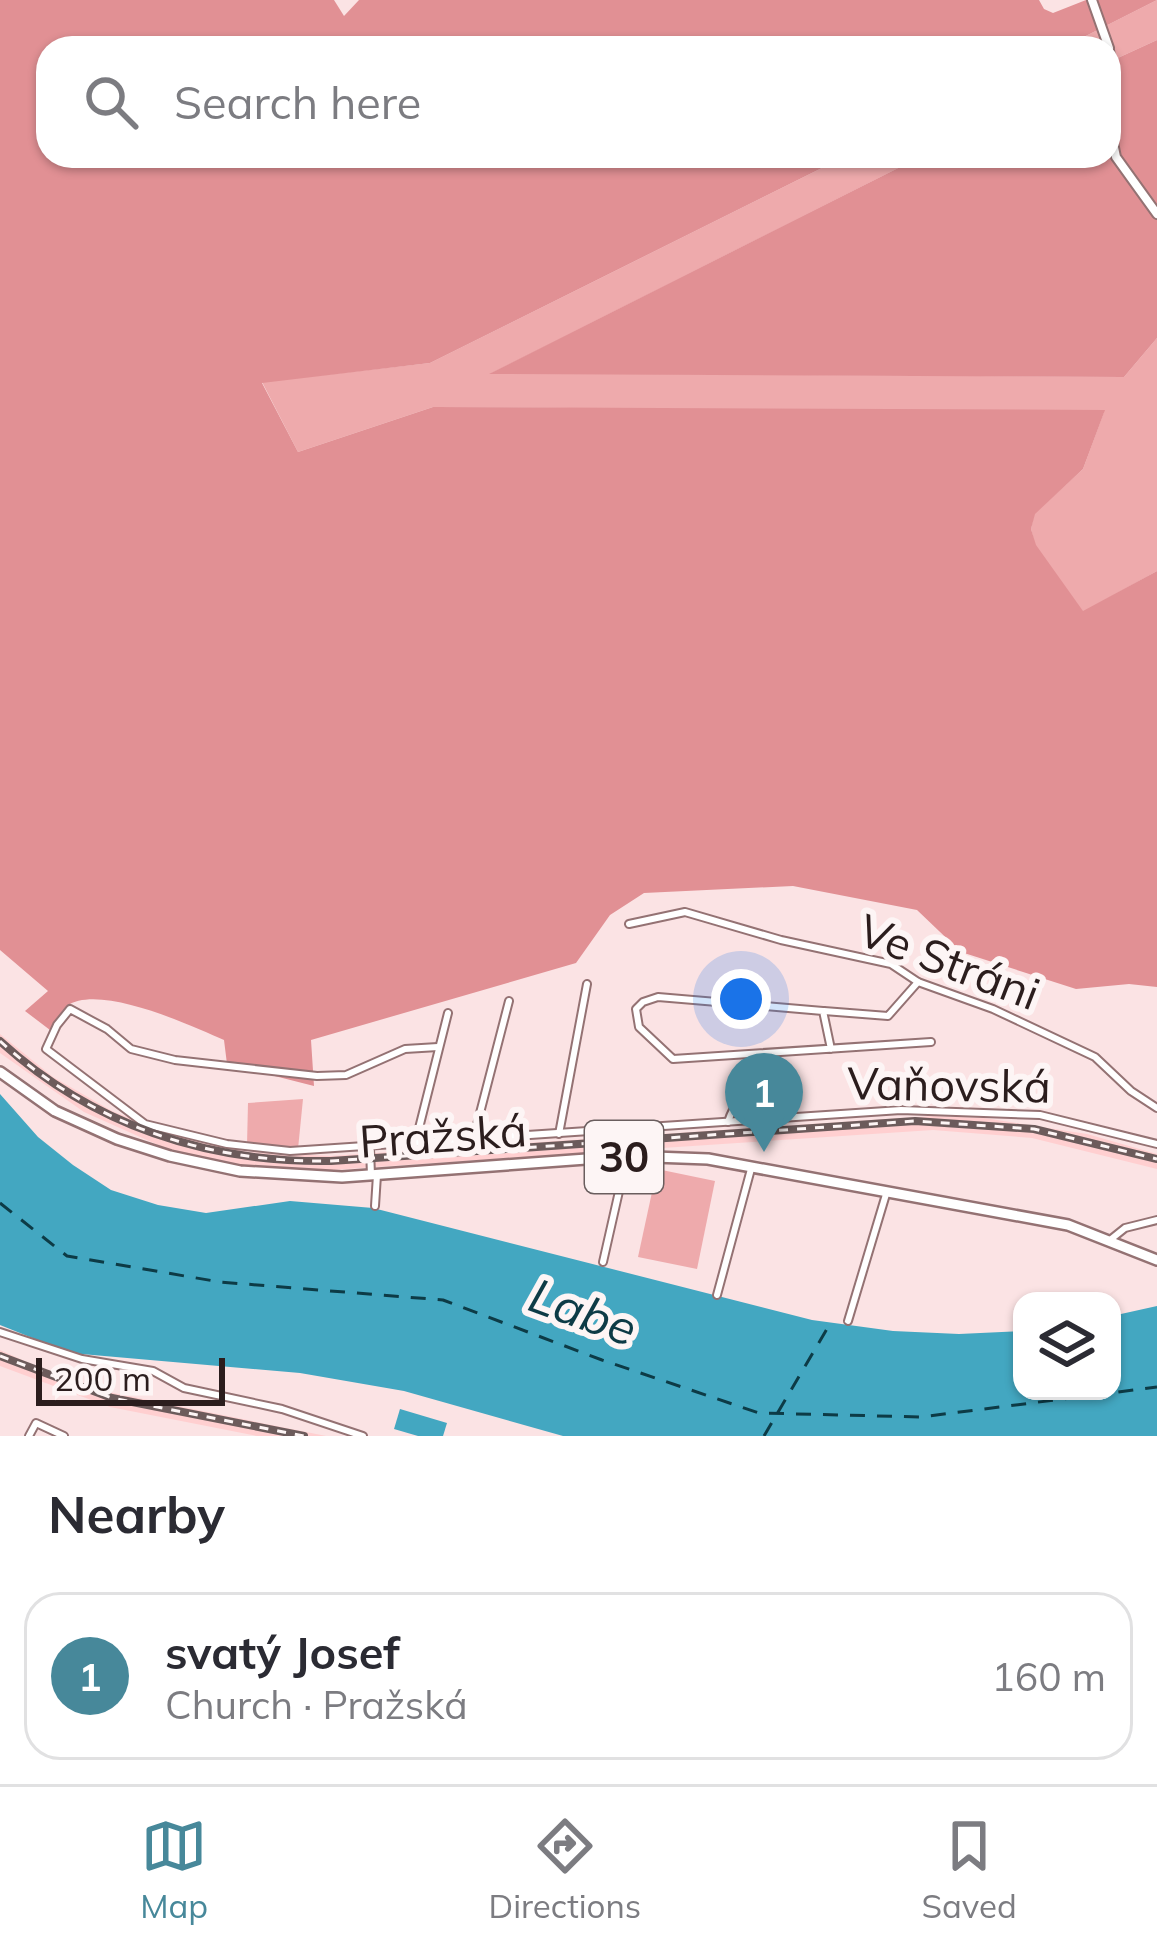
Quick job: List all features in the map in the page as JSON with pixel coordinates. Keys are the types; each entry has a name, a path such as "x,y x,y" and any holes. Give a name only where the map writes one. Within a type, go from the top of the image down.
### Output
{"main road":[{"name":"Pražská","path":"0,1072 24,1092 116,1139 191,1161 293,1176 374,1175 627,1156 693,1158 1068,1225 1157,1260"}],"street":[{"path":"1092,0 1104,36"},
{"path":"1121,164 1157,214"},
{"name":"Ve Stráni","path":"629,924 685,911 781,940 891,964 918,982 993,1009 1095,1057 1157,1108"},
{"path":"918,982 888,1016 658,997 636,1009 639,1027 668,1058 931,1042"},
{"path":"559,1135 587,984"},
{"path":"473,1140 509,1000"},
{"name":"Vaňovská","path":"438,1047 405,1049 346,1075 317,1076 175,1060 131,1049 107,1029 70,1010 56,1024 46,1049 133,1116 166,1131 290,1151 902,1110 1025,1114 1082,1123 1157,1144"},
{"path":"823,1011 831,1048"},
{"path":"415,1144 448,1013"},
{"path":"728,1123 763,1054"},
{"path":"370,1148 375,1206"},
{"path":"603,1262 627,1156"},
{"path":"717,1295 752,1166"},
{"path":"848,1322 887,1191"},
{"path":"1110,1240 1125,1228 1157,1220"},
{"path":"0,1332 82,1359 153,1371 184,1388 282,1409 363,1436"},
{"path":"29,1436 36,1423 64,1436"}],"shaded area":[{"path":"0,0 334,0 344,16 359,0 1039,0 1053,13 1086,0 1157,0 1086,36 36,36 36,168 822,168 430,363 262,383 298,452 433,407 1105,410 1083,469 1035,514 1031,529 1036,545 1083,611 1157,571 1157,987 1129,984 1076,989 961,952 917,910 793,886 644,893 610,915 576,963 311,1040 314,1086 227,1064 224,1040 122,1003 82,1000 67,1006 50,1030 25,1011 48,991 0,950"},
{"path":"1157,0 1157,40 1121,56 1121,36 1086,36"},
{"path":"1157,40 1157,338 1124,377 489,374 898,168 1121,168 1121,56"},
{"path":"822,168 898,168 492,373 1124,377 1157,338 1157,571 1083,612 1035,545 1034,514 1083,469 1104,412 433,407 298,452 262,382 430,363"},
{"path":"0,1034 53,1077 112,1111 172,1135 248,1152 331,1156 933,1116 984,1118 1087,1134 1157,1154 1157,1169 1032,1138 933,1130 331,1170 246,1166 167,1149 84,1112 0,1053"},
{"path":"303,1099 298,1149 247,1145 248,1103"},
{"path":"657,1169 715,1181 697,1269 638,1257"},
{"path":"0,1350 113,1393 326,1436 257,1436 110,1407 0,1366"}],"water":[{"name":"Labe","path":"0,1094 38,1137 73,1165 111,1190 158,1205 206,1213 290,1201 373,1208 812,1320 893,1331 1013,1331 1013,1400 1121,1400 1121,1314 1157,1306 1157,1436 563,1436 404,1391 300,1373 70,1353 0,1325"},
{"path":"400,1409 447,1423 443,1436 394,1429"}],"ferry route":[{"path":"0,1203 67,1256 220,1282 443,1300 759,1413 921,1417 1157,1387"},
{"path":"764,1436 831,1322"}],"railway":[{"path":"0,1041 73,1095 112,1116 196,1146 285,1160 331,1161 915,1121 1034,1129 1157,1159"},
{"path":"0,1356 112,1398 304,1436"}],"place":[{"name":"svatý Josef","path":"764,1152"}]}
